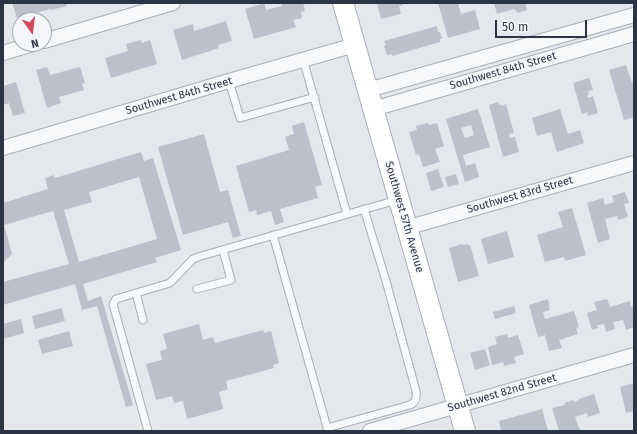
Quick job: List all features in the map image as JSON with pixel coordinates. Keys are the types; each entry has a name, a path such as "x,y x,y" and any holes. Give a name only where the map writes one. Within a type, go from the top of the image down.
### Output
{"main road":[{"name":"Southwest 57th Avenue","path":"342,3 465,431"}],"street":[{"path":"52,39 173,3"},
{"name":"Southwest 84th Street","path":"368,90 634,15"},
{"name":"Southwest 84th Street","path":"373,109 634,34"},
{"name":"Southwest 84th Street","path":"3,148 355,45"},
{"name":"Southwest 83rd Street","path":"406,228 634,163"},
{"name":"Southwest 82nd Street","path":"370,431 634,355"}],"lane":[{"path":"303,59 347,214"},
{"path":"229,81 240,118 315,97"},
{"path":"148,431 112,304 116,299 170,283 194,260 201,256 398,200"},
{"path":"273,235 328,430 410,405 415,401 417,396 392,303 364,209"},
{"path":"197,289 231,280 223,250"},
{"path":"136,293 143,320"}],"building":[{"path":"12,3 67,3 67,6 51,10 39,12 15,12"},
{"path":"264,3 266,10 282,6 281,3 303,3 305,11 301,12 302,18 293,20 296,27 254,39 245,9"},
{"path":"377,3 403,3 403,5 399,6 401,14 381,19"},
{"path":"438,3 458,3 461,14 475,10 480,29 448,38"},
{"path":"494,3 525,3 527,10 518,13 514,9 497,14"},
{"path":"226,21 232,41 218,45 219,48 182,60 173,30 193,24 194,31"},
{"path":"437,26 438,32 440,32 442,39 440,39 440,42 392,56 392,54 387,55 384,41"},
{"path":"141,40 142,43 150,40 157,64 111,78 105,58 128,51 126,44"},
{"path":"626,65 632,83 634,82 634,117 624,120 609,70"},
{"path":"47,67 50,75 80,67 85,83 82,84 84,90 59,97 61,103 47,108 36,70"},
{"path":"589,78 593,90 588,91 589,95 587,95 588,98 593,96 598,113 588,116 587,112 582,114 573,83"},
{"path":"16,82 25,113 13,116 9,103 3,105 3,86"},
{"path":"498,102 501,106 506,104 514,133 509,134 510,138 515,137 519,152 503,157 489,105"},
{"path":"478,109 490,147 463,155 466,166 475,163 479,177 465,182 446,119","holes":["471,125 474,135 465,138 461,128"]},
{"path":"560,109 568,134 580,130 584,143 557,152 551,132 537,136 532,118"},
{"path":"304,122 322,185 315,187 318,198 280,209 284,222 275,225 271,211 257,215 256,210 249,212 236,166 289,150 285,137 294,134 292,126"},
{"path":"428,123 429,125 437,123 444,146 435,149 440,162 423,167 419,154 416,155 409,132 417,130 416,126"},
{"path":"204,134 220,192 228,190 241,236 233,238 228,222 183,235 158,147"},
{"path":"141,152 144,161 153,158 181,250 155,258 157,262 83,284 88,301 101,296 133,405 126,407 97,306 82,310 75,284 3,305 3,282 69,264 53,211 4,225 12,254 3,263 3,203 48,189 45,178 54,175 55,178","holes":["139,177 157,239 79,262 64,210 92,202 89,192"]},
{"path":"438,169 444,187 431,191 426,173"},
{"path":"456,174 459,184 448,187 445,177"},
{"path":"625,192 629,203 624,204 628,217 618,220 617,216 605,219 610,239 598,243 587,203 603,198 605,205 614,202 612,196"},
{"path":"572,208 586,255 565,261 564,257 545,262 537,235 563,227 558,212"},
{"path":"507,231 514,257 488,264 481,239"},
{"path":"462,244 468,244 468,246 470,245 479,276 458,282 449,248"},
{"path":"548,299 550,310 543,312 545,319 574,311 579,327 576,328 578,334 559,340 562,348 549,351 545,335 538,337 529,305"},
{"path":"607,299 610,307 630,301 631,307 633,306 634,308 634,327 626,330 623,320 613,322 615,329 606,332 604,324 597,325 598,328 592,330 587,313 597,310 594,302"},
{"path":"514,306 516,313 495,319 493,312"},
{"path":"62,308 65,321 35,329 32,316"},
{"path":"21,319 24,333 3,339 3,324"},
{"path":"199,324 203,340 213,337 215,343 263,330 264,333 271,331 279,363 273,365 274,368 226,381 228,389 219,392 223,409 187,419 183,401 174,403 172,396 156,400 146,364 162,360 160,351 167,349 163,334"},
{"path":"69,331 73,346 42,354 38,340"},
{"path":"507,334 508,338 518,335 524,354 514,357 516,363 504,366 503,362 492,365 488,347 497,344 495,337"},
{"path":"485,349 490,365 475,370 470,353"},
{"path":"634,383 634,411 626,413 620,387"},
{"path":"594,394 600,413 588,417 587,413 575,417 580,431 559,431 552,408 565,405 564,403 574,400 574,402"},
{"path":"542,409 548,431 501,431 499,421"}]}
